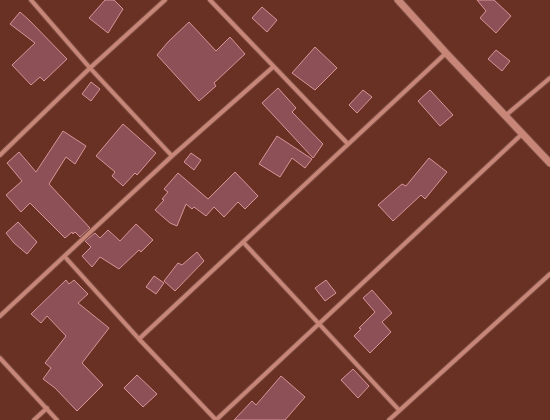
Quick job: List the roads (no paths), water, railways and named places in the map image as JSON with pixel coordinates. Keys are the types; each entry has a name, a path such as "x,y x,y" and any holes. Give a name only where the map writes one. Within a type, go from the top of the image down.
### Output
{"street":[{"path":"31,0 90,68 172,156"},
{"path":"0,155 90,68 165,0"},
{"path":"210,0 348,144"},
{"path":"398,0 550,163"},
{"path":"139,340 446,53"},
{"path":"0,316 172,156 273,67"},
{"path":"505,116 550,78"},
{"path":"65,257 139,340 216,420 522,134"},
{"path":"243,242 399,410"},
{"path":"389,420 550,274"},
{"path":"0,358 57,420"},
{"path":"34,420 47,408"}]}
